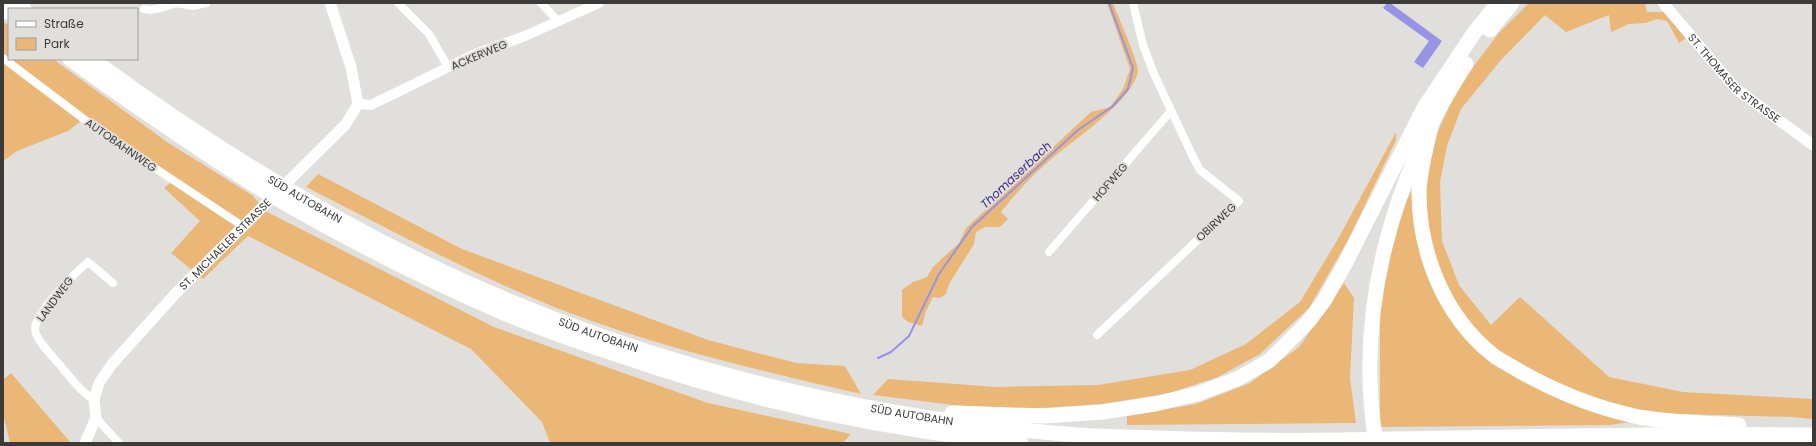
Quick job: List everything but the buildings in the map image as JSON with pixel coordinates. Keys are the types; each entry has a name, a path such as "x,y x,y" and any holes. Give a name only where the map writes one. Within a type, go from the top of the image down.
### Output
{"highway":[{"path":"896,413 922,410 951,413 1044,416 1102,412 1154,404 1200,393 1237,380 1269,361 1304,327 1324,301 1346,262 1424,108 1474,33 1498,3"},
{"path":"1376,443 1372,419 1369,373 1373,311 1382,255 1394,210 1414,159 1455,81 1480,43 1512,3"},
{"name":"SÜD AUTOBAHN","path":"71,60 140,110 280,192 396,263 493,308 578,342 681,377 812,410 919,431 1021,443"},
{"name":"SÜD AUTOBAHN","path":"93,60 280,192 345,222 401,251 500,297 583,330 685,364 815,398 896,413 997,427 1082,435 1224,440 1346,441 1690,434 1810,435"},
{"path":"1366,443 1363,423 1360,367 1363,318 1368,278 1375,246 1401,167 1443,80"},
{"path":"1431,127 1422,165 1419,191 1420,215 1426,248 1436,278 1451,308 1470,332 1493,355 1559,391 1594,404 1639,417 1677,422 1780,428 1810,435"}],"main road":[{"path":"330,3 351,67 358,104"},
{"name":"ST. THOMASER STRASSE","path":"1663,3 1736,89 1813,145"},
{"name":"ST. MICHAELER STRASSE","path":"96,418 94,400 99,383 112,364 176,293 346,124 358,104"},
{"path":"85,443 96,418"}],"street":[{"path":"144,9 150,10 161,8 176,3 193,6 206,3"},
{"path":"398,3 429,34 448,67"},
{"path":"541,3 559,22"},
{"name":"ACKERWEG","path":"358,104 371,105 475,54 559,22 599,3"},
{"name":"OBIRWEG","path":"1097,335 1239,201 1200,170 1170,112 1143,45 1133,3"},
{"name":"AUTOBAHNWEG","path":"3,58 105,135 244,227"},
{"name":"HOFWEG","path":"1049,252 1170,112"},
{"name":"LANDWEG","path":"94,400 85,395 39,339 34,330 37,322 62,286 88,262 113,283"},
{"path":"96,418 119,443"}],"green space":[{"path":"1107,3 1113,3 1135,59 1138,71 1125,96 1099,121 1041,168 1023,186 1001,212 1008,219 1000,227 985,227 976,232 974,244 949,284 946,294 940,298 933,297 926,311 922,326 908,322 902,317 902,290 913,282 927,277 933,267 959,243 966,228 1091,112 1110,107 1123,89 1130,69"},
{"path":"1529,3 1645,3 1647,12 1664,12 1686,38 1679,43 1667,21 1657,19 1645,23 1629,24 1611,32 1609,15 1566,32 1545,15 1501,60 1461,109 1447,146 1440,182 1442,241 1459,285 1491,325 1520,297 1609,377 1683,392 1813,399 1813,419 1793,417 1681,414 1610,425 1380,427 1380,301 1396,224 1458,87 1498,34"},
{"path":"3,21 8,25 8,60 54,60 167,142 252,195 267,212 494,327 708,403 851,434 843,443 550,443 542,422 471,349 248,236 203,279 171,253 200,221 164,188 175,179 86,117 68,131 17,151 3,161"},
{"path":"1396,132 1396,140 1348,240 1309,308 1260,354 1218,377 1170,393 1103,404 1026,409 953,405 873,395 888,379 997,387 1098,385 1190,370 1246,344 1300,302 1338,239"},
{"path":"318,174 462,249 708,340 796,363 845,366 861,394 751,368 642,338 570,313 469,269 306,187"},
{"path":"1344,283 1354,298 1350,378 1356,423 1127,425 1127,416 1196,404 1250,383 1299,347"},
{"path":"11,373 71,443 10,443 3,414 3,380"}],"shaded area":[{"path":"1387,3 1390,3 1442,41 1423,68 1414,62 1429,41 1383,8"}],"waterway":[{"name":"Thomaserbach","path":"878,358 891,352 909,336 939,274 972,227 1078,130 1113,106 1128,89 1133,68 1109,3"}]}
